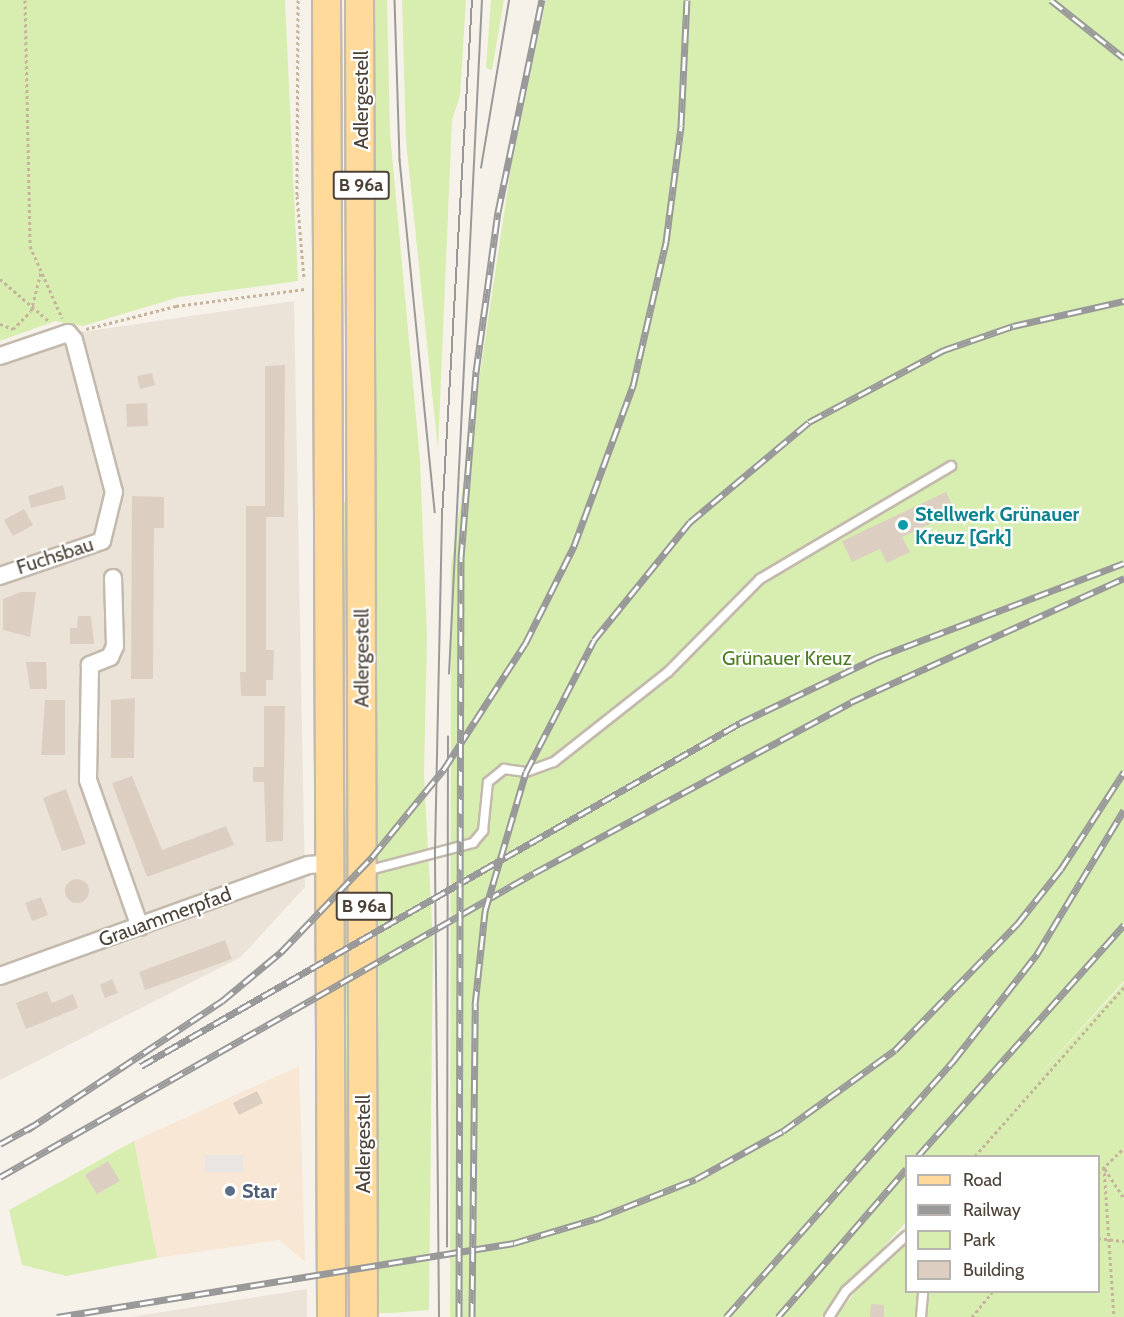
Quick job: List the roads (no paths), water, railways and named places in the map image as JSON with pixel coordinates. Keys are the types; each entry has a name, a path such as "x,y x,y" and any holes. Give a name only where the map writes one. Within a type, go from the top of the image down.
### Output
{"main road":[{"name":"Adlergestell","path":"326,0 331,1317"},
{"name":"Adlergestell","path":"359,0 364,871 363,1317"},
{"path":"329,369 361,369"}],"street":[{"name":"Fuchsbau","path":"0,356 69,333 108,453 114,492 107,532 96,545 28,562 0,576"},
{"path":"113,578 115,646 110,657 90,665 88,780 140,927"},
{"name":"Grauammerpfad","path":"0,976 309,865 330,863"}],"lane":[{"path":"364,871 473,843 483,831 488,782 504,769 526,772 554,762 668,672 760,579 951,466"},
{"path":"829,1317 846,1291 905,1237"},
{"path":"921,1317 922,1293"}],"tram line":[{"path":"395,0 400,160 435,512"},
{"path":"439,1317 435,851 442,517 472,0"},
{"path":"449,674 482,0"},
{"path":"481,168 509,0"},
{"path":"447,1247 448,737"}],"railway":[{"path":"459,1317 461,558 476,372 498,212 542,0"},
{"path":"27,1130 222,1001 281,952 372,857 444,769 525,644 574,546 633,386 666,242 681,126 687,0"},
{"path":"1051,0 1124,58"},
{"path":"472,1317 475,1005 485,911 526,772 594,640 690,522 809,422 944,350 1013,326 1124,301"},
{"path":"141,1066 740,723 878,657 1124,563"},
{"path":"0,1177 534,873 851,702 1124,578"},
{"path":"57,1317 514,1243 598,1218 696,1179 783,1131 895,1050 1018,923 1061,869 1124,772"},
{"path":"726,1317 954,1060 1037,954 1124,810"},
{"path":"919,1155 1124,925"},
{"path":"0,1144 33,1126"},
{"path":"778,1317 905,1170"}],"place":[{"name":"Stellwerk Grünauer Kreuz [Grk]","path":"903,525"},
{"name":"Star","path":"230,1191"}],"park label":[{"name":"Grünauer Kreuz","path":"787,658"}]}
